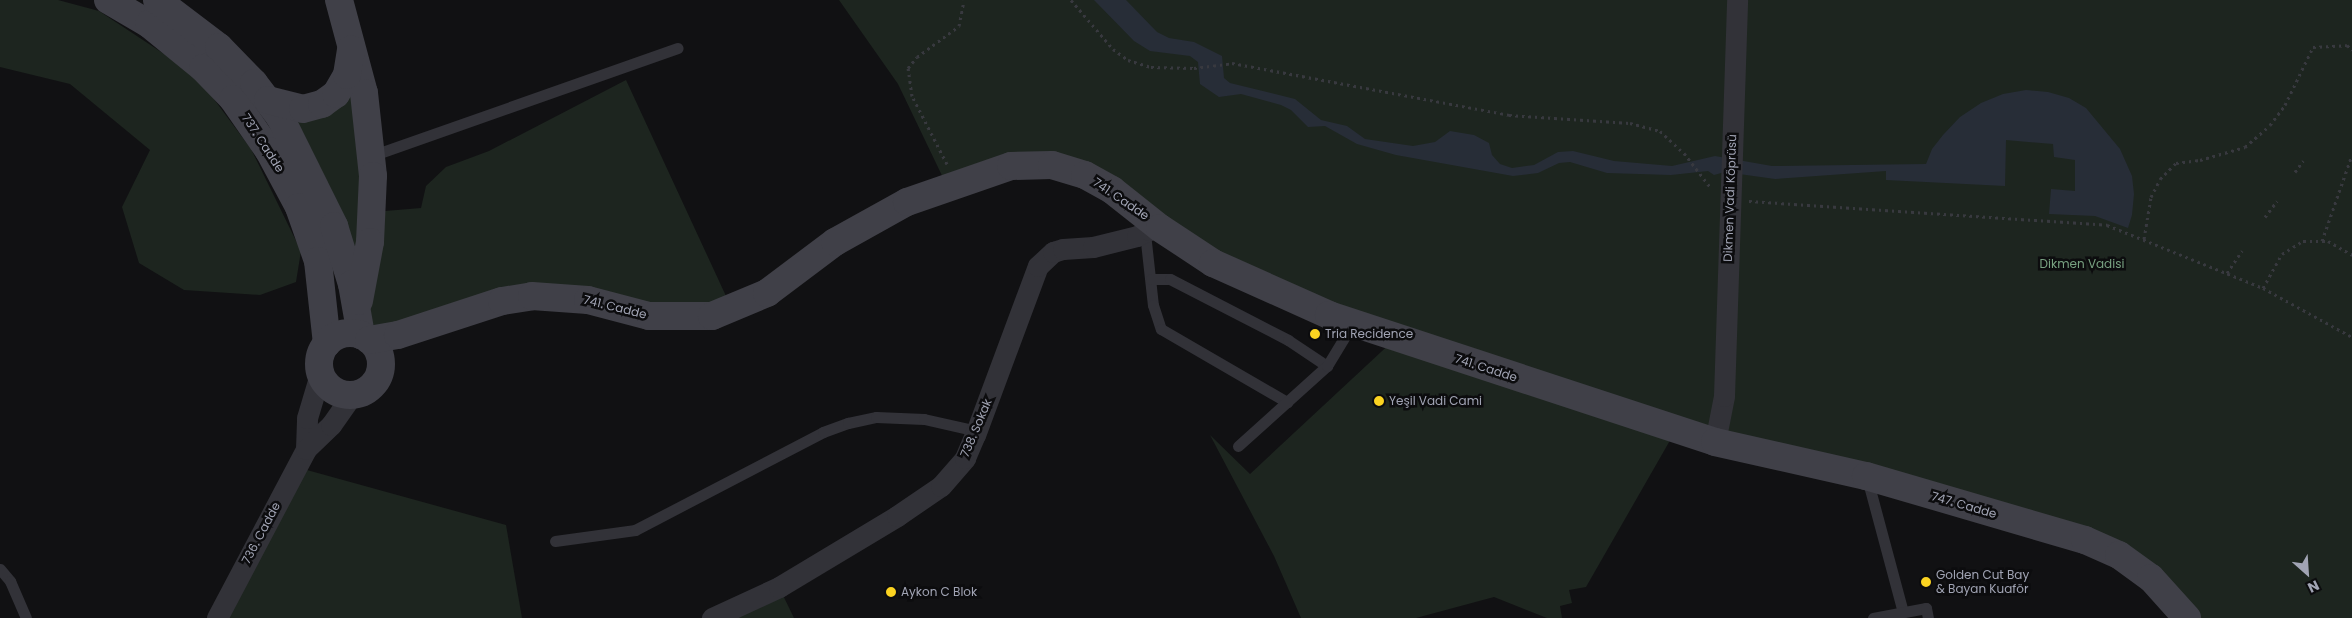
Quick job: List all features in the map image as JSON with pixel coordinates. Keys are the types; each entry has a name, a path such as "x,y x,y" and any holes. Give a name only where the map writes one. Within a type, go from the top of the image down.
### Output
{"street":[{"name":"737. Cadde","path":"108,0 149,24 203,68 233,99 270,150 310,233 323,290 327,344 320,354 320,374"},
{"name":"737. Cadde","path":"157,0 219,47 268,100 296,144 330,216 350,277 362,329 380,356 378,377"},
{"path":"327,344 341,334 362,329 373,203 371,156 364,94 339,0"},
{"name":"Dikmen Vadi Köprüsü","path":"1715,442 1724,396 1738,0"},
{"path":"268,100 304,109 322,104 336,94 347,75 352,45"},
{"name":"741. Cadde","path":"362,329 398,335 502,301 558,295 588,300 649,316 712,316 767,293 868,221 957,183 1012,166 1052,165 1085,175 1112,190 1149,227 1244,280 1353,323 1715,442"},
{"name":"738. Sokak","path":"712,618 778,587 920,501 953,473 977,431 1038,266 1053,252 1063,249 1100,246 1149,227"},
{"name":"741. Cadde","path":"378,377 402,354 468,313"},
{"path":"320,374 332,390 352,395 371,386 378,377"},
{"name":"736. Cadde","path":"306,449 306,418 320,374"},
{"name":"736. Cadde","path":"217,618 306,449 331,425 352,395"},
{"name":"747. Cadde","path":"1715,442 1866,476 2085,540 2119,555 2151,578 2187,618"}],"lane":[{"path":"371,156 678,48"},
{"path":"1149,227 1154,312 1161,329 1287,402"},
{"path":"1151,279 1170,279 1288,340 1327,366"},
{"path":"1238,446 1327,366 1353,323"},
{"path":"555,541 635,530 848,423 876,417 924,419 977,431"},
{"path":"1866,476 1903,612"},
{"path":"0,569 10,581 26,618"},
{"path":"1873,618 1926,608 1928,618"}],"path":[{"path":"957,183 912,96 907,79 908,68 917,57 959,26 964,0"},
{"path":"2144,239 2151,197 2160,179 2176,163 2200,160 2245,147 2270,126 2285,106 2313,47 2347,45 2352,50"},
{"path":"2322,241 2352,155"},
{"path":"2295,172 2302,161"},
{"path":"2265,217 2277,201"},
{"path":"2227,273 2242,251"},
{"path":"2264,288 2352,337"}],"green space":[{"path":"0,0 58,0 99,11 196,75 251,149 301,251 296,282 260,295 184,290 139,263 122,207 150,150 70,84 0,67"},
{"name":"Dikmen Vadisi","path":"839,0 2352,0 2352,618 2187,618 2119,555 1676,430 1586,587 1569,590 1572,603 1560,606 1562,618 1547,618 1494,597 1416,618 1301,618 1274,556 1210,435 1250,474 1396,338 1329,315 1069,169 947,186 898,84"},
{"path":"347,75 373,212 421,208 426,186 446,167 489,151 626,80 732,309 558,295 369,340 289,107"},
{"path":"296,467 506,525 522,618 217,618"},
{"path":"779,587 794,618 712,618"}],"shaded area":[{"path":"1094,0 1126,0 1157,32 1169,38 1194,42 1222,56 1224,78 1230,83 1295,99 1321,120 1347,126 1365,139 1413,146 1435,142 1450,131 1474,135 1489,143 1492,155 1500,164 1512,168 1534,165 1558,152 1573,151 1614,161 1672,166 1715,156 1772,166 1926,164 1932,149 1943,135 1960,117 1981,103 2003,94 2026,90 2048,92 2069,98 2086,108 2120,149 2132,176 2134,194 2132,215 2128,228 2095,216 2049,214 2051,189 2075,191 2075,160 2054,157 2053,144 2006,140 2005,186 1886,180 1886,171 1775,179 1725,172 1714,175 1708,171 1671,175 1607,173 1570,162 1559,163 1538,173 1513,176 1396,155 1357,144 1325,126 1308,127 1291,110 1281,105 1241,94 1219,97 1200,84 1198,62 1190,56 1150,51 1134,41"}],"place":[{"name":"Tria Recidence","path":"1315,334"},
{"name":"Yeşil Vadi Cami","path":"1379,401"},
{"name":"Golden Cut Bay & Bayan Kuaför","path":"1926,582"},
{"name":"Aykon C Blok","path":"891,592"}]}
